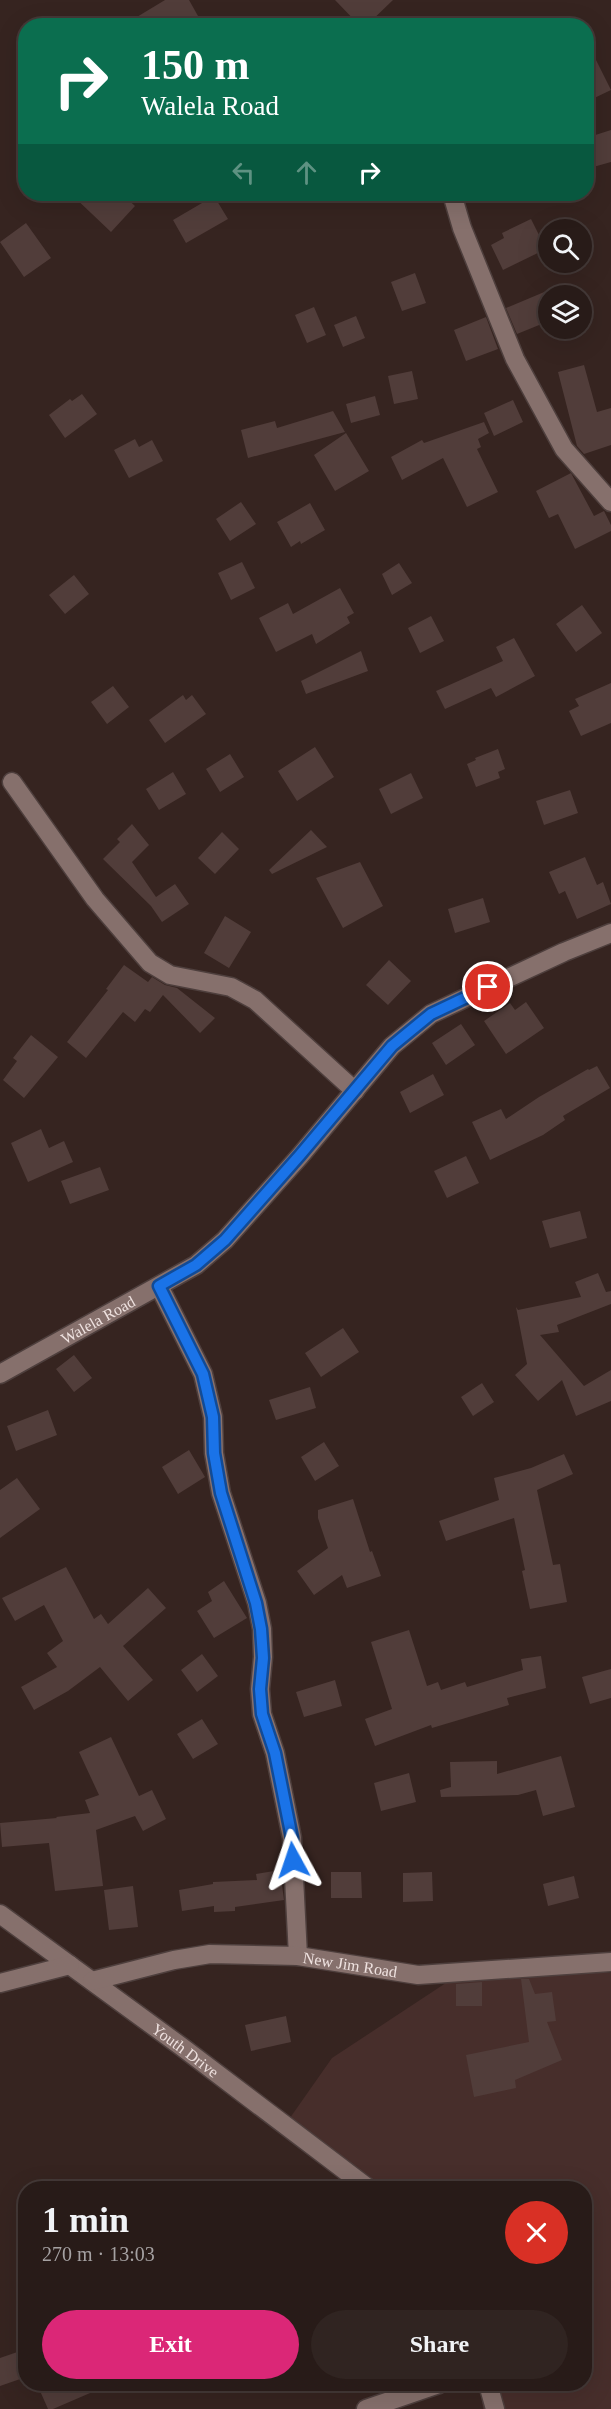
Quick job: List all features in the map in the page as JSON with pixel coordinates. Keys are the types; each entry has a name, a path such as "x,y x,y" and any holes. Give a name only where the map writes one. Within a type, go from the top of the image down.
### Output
{"street":[{"path":"454,201 462,228 515,359 564,449 611,502"},
{"path":"12,782 95,899 150,963 170,975 231,987 255,1000 355,1091"},
{"name":"Walela Road","path":"0,1374 196,1265 225,1240 392,1046 431,1014 564,952 611,933"},
{"path":"159,1286 203,1374 213,1417 214,1453 221,1493 256,1603 262,1639 260,1689 262,1714 275,1753 292,1838 298,1956"},
{"name":"Youth Drive","path":"0,1914 182,2046 359,2181"},
{"name":"New Jim Road","path":"92,1981 174,1960 210,1954 298,1956 418,1975 611,1962"},
{"path":"0,1983 70,1965"},
{"path":"366,2409 419,2391"},
{"path":"490,2391 495,2409"}],"shaded area":[{"path":"461,1973 611,1973 611,2409 483,2409 481,2391 592,2391 592,2181 359,2181 285,2125 332,2058"}],"building":[{"path":"165,0 189,0 198,16 195,18 135,18"},
{"path":"335,0 393,0 374,18 352,18"},
{"path":"594,56 611,90 594,98"},
{"path":"611,130 611,162 594,167 594,135"},
{"path":"78,201 130,201 135,206 111,232"},
{"path":"205,201 217,201 228,219 186,243 173,220"},
{"path":"531,219 538,233 538,253 503,270 491,245 504,238 502,233"},
{"path":"26,223 51,258 24,277 0,242"},
{"path":"415,273 426,303 402,311 391,282"},
{"path":"538,295 538,325 517,334 506,308"},
{"path":"314,307 326,335 307,343 295,315"},
{"path":"356,316 365,338 343,347 334,325"},
{"path":"486,317 498,349 466,361 454,330"},
{"path":"584,365 597,412 611,408 611,445 584,454 577,446 558,372"},
{"path":"412,371 418,399 394,404 388,376"},
{"path":"82,394 97,414 65,438 49,415 70,399 72,401"},
{"path":"375,396 380,415 351,423 346,404"},
{"path":"513,400 523,422 494,436 484,413"},
{"path":"333,411 345,432 248,458 241,430 275,421 277,428"},
{"path":"484,422 489,433 478,439 481,447 477,449 498,492 467,507 443,458 402,480 391,457 422,440 424,443"},
{"path":"346,433 369,471 335,491 314,455"},
{"path":"135,439 139,447 152,440 163,461 129,478 114,450"},
{"path":"571,473 594,516 604,511 611,525 611,531 575,549 558,514 549,518 536,491"},
{"path":"241,502 256,524 230,541 216,519"},
{"path":"310,503 325,530 291,547 277,522"},
{"path":"242,562 255,588 231,600 218,573"},
{"path":"399,563 412,583 392,595 382,574"},
{"path":"74,575 89,594 65,614 49,595"},
{"path":"340,588 354,613 347,617 350,623 316,644 312,634 276,652 259,618 288,603 293,614"},
{"path":"582,605 602,633 576,652 556,624"},
{"path":"431,616 444,641 420,653 408,628"},
{"path":"514,638 535,676 496,697 491,688 445,709 436,691 503,661 496,647"},
{"path":"361,651 368,671 306,694 301,681"},
{"path":"611,683 611,723 581,736 569,711 579,706 575,699"},
{"path":"113,686 129,707 107,724 91,702"},
{"path":"183,695 186,700 192,695 206,714 165,743 149,720"},
{"path":"315,747 334,777 297,801 278,771"},
{"path":"498,749 505,769 498,772 500,778 476,787 467,764 476,760 475,758"},
{"path":"230,754 244,777 220,792 206,769"},
{"path":"173,772 186,794 159,810 146,789"},
{"path":"411,773 423,798 391,814 379,789"},
{"path":"570,790 578,813 544,825 536,801"},
{"path":"132,824 149,845 132,862 156,897 175,884 189,904 162,922 151,906 103,859 120,842 117,839"},
{"path":"311,830 327,847 272,874 269,870"},
{"path":"222,832 239,849 215,874 198,858"},
{"path":"585,857 597,885 603,882 611,904 577,919 565,891 559,894 549,872"},
{"path":"360,862 383,906 343,928 316,878"},
{"path":"483,898 490,922 455,933 448,909"},
{"path":"225,916 251,932 229,968 204,953"},
{"path":"389,960 411,981 388,1005 366,985"},
{"path":"124,965 148,982 152,977 165,985 177,988 215,1018 200,1033 163,995 150,1012 145,1009 135,1022 123,1012 86,1058 67,1042 108,990 106,989"},
{"path":"526,1002 544,1028 506,1054 484,1021 510,1003 515,1010"},
{"path":"461,1024 475,1045 446,1065 432,1043"},
{"path":"31,1035 58,1057 24,1098 3,1080 17,1061 13,1058"},
{"path":"597,1066 610,1088 563,1116 565,1120 543,1135 490,1160 472,1122 501,1109 506,1119 539,1097"},
{"path":"433,1074 444,1095 410,1113 400,1092"},
{"path":"41,1129 49,1148 64,1141 73,1162 28,1182 11,1143"},
{"path":"466,1156 479,1183 447,1198 434,1171"},
{"path":"100,1167 109,1190 70,1204 61,1181"},
{"path":"580,1211 587,1238 550,1248 542,1221"},
{"path":"598,1273 606,1292 611,1291 611,1304 557,1325 559,1332 540,1335 584,1386 611,1370 611,1401 576,1416 562,1380 538,1401 515,1375 527,1364 516,1307 518,1310 581,1297 575,1282"},
{"path":"343,1328 359,1352 321,1377 305,1353"},
{"path":"74,1355 92,1378 74,1392 56,1369"},
{"path":"482,1383 494,1402 473,1416 461,1397"},
{"path":"310,1387 316,1408 276,1420 269,1400"},
{"path":"48,1410 57,1435 16,1451 7,1426"},
{"path":"324,1442 339,1466 315,1481 301,1457"},
{"path":"189,1450 205,1477 178,1494 162,1467"},
{"path":"564,1454 573,1474 537,1490 553,1565 560,1564 567,1602 530,1609 522,1571 525,1570 514,1518 446,1541 439,1521 499,1500 494,1478 531,1468"},
{"path":"17,1478 40,1509 0,1538 0,1490"},
{"path":"353,1499 370,1552 372,1551 381,1576 347,1588 342,1575 314,1595 297,1571 328,1548 318,1518 318,1510"},
{"path":"66,1567 94,1619 101,1614 108,1624 148,1588 166,1608 123,1646 153,1680 128,1701 100,1667 68,1691 34,1710 21,1687 57,1667 47,1653 63,1641 44,1605 15,1621 2,1598"},
{"path":"224,1581 247,1618 214,1638 197,1611 212,1601 208,1592"},
{"path":"409,1630 427,1686 438,1682 441,1690 465,1682 467,1687 523,1670 521,1659 541,1656 546,1688 507,1698 509,1705 432,1728 431,1725 375,1746 365,1719 392,1709 371,1642"},
{"path":"202,1654 218,1676 197,1692 181,1670"},
{"path":"611,1669 611,1698 590,1704 582,1677"},
{"path":"335,1680 342,1706 304,1717 296,1692"},
{"path":"202,1719 218,1744 193,1759 177,1734"},
{"path":"111,1737 139,1796 152,1790 166,1819 143,1831 135,1816 96,1830 103,1886 55,1891 49,1843 2,1847 0,1823 90,1813 85,1800 99,1795 79,1752"},
{"path":"561,1756 575,1807 543,1816 536,1790 518,1795 441,1797 440,1790 451,1787 450,1762 497,1761 497,1774"},
{"path":"409,1773 416,1802 381,1811 374,1783"},
{"path":"280,1870 284,1900 235,1907 235,1911 214,1912 214,1906 182,1911 179,1890 213,1884 213,1882 257,1880 256,1874"},
{"path":"331,1872 361,1872 362,1898 331,1898"},
{"path":"432,1872 433,1901 403,1902 403,1873"},
{"path":"574,1876 579,1898 548,1906 543,1884"},
{"path":"133,1886 138,1927 109,1930 104,1890"},
{"path":"521,1979 529,1979 535,1994 552,1992 556,2021 547,2022 562,2060 515,2080 516,2088 474,2097 466,2055 529,2042"},
{"path":"482,1982 482,2006 456,2006 456,1984"},
{"path":"286,2016 291,2042 251,2051 245,2025"},
{"path":"18,2352 18,2380 0,2386 0,2358"},
{"path":"40,2391 95,2391 53,2409 48,2409"}],"route":[{"path":"293,1860 292,1838 275,1753 262,1714 261,1629 256,1603 221,1493 214,1453 213,1417 203,1374 159,1286 196,1265 225,1240 392,1046 431,1014 488,987"}]}
